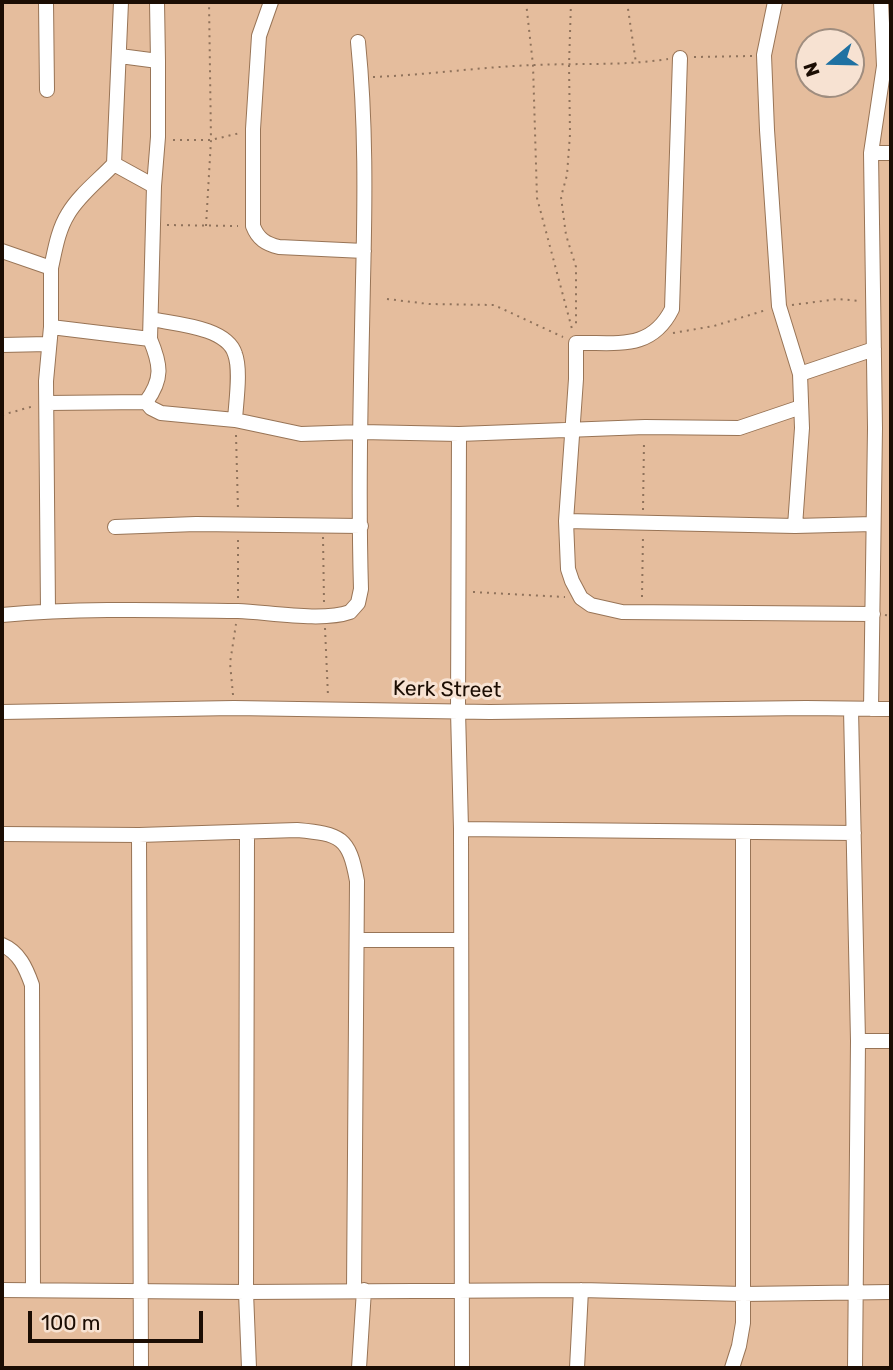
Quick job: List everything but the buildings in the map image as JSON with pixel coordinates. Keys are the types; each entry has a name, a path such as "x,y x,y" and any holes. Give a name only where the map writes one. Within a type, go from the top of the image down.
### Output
{"street":[{"path":"46,2 47,90"},
{"path":"48,611 47,403 51,268 60,229 68,213 114,164 121,2"},
{"path":"146,402 154,391 159,372 158,360 150,339 158,137 157,2"},
{"path":"271,2 258,36 253,129 253,226 261,239 279,247 364,251"},
{"path":"775,2 764,55 779,306 800,374 800,470 795,526"},
{"path":"871,709 875,492 871,153 884,66 881,2"},
{"path":"2,615 48,611 237,611 324,615 350,612 358,603 362,589 364,251 362,78 358,42"},
{"path":"120,56 158,61"},
{"path":"680,58 673,309 666,322 648,337 629,341 576,343 566,521 568,569 572,581 581,598 591,605 622,612 873,614"},
{"path":"871,153 891,153"},
{"path":"114,164 154,186"},
{"path":"2,251 51,268"},
{"path":"151,319 214,332 228,341 237,360 235,420"},
{"path":"51,327 150,339"},
{"path":"2,345 48,344"},
{"path":"800,374 874,349"},
{"path":"146,402 161,413 235,420 301,434 459,434 739,428 801,407"},
{"path":"47,403 146,402"},
{"path":"459,434 462,1368"},
{"path":"566,521 795,526 873,524"},
{"path":"115,527 238,524 361,526"},
{"name":"Kerk Street","path":"2,712 233,708 458,711 891,709"},
{"path":"851,709 858,1041 855,1368"},
{"path":"461,829 854,833"},
{"path":"2,834 139,835 298,830 320,832 340,839 348,846 357,881 359,1368"},
{"path":"732,1368 743,1323 743,832"},
{"path":"247,833 246,1292 249,1368"},
{"path":"139,835 141,1368"},
{"path":"357,940 460,940"},
{"path":"2,944 18,956 32,985 33,1290"},
{"path":"858,1041 891,1041"},
{"path":"2,1290 581,1290 743,1294 891,1292"},
{"path":"577,1368 581,1290"}],"path":[{"path":"206,226 211,140 209,2"},
{"path":"526,2 533,65 537,198 576,343"},
{"path":"571,2 570,134 567,175 561,197 566,235 576,267 576,343"},
{"path":"627,2 636,64"},
{"path":"362,78 533,65 636,64 680,58 764,55"},
{"path":"158,137 171,140 211,140 253,129"},
{"path":"153,225 253,226"},
{"path":"387,299 429,304 494,305 576,343"},
{"path":"2,415 47,403"},
{"path":"233,708 230,663 237,611 238,524 235,420"},
{"path":"458,591 581,598"}]}
